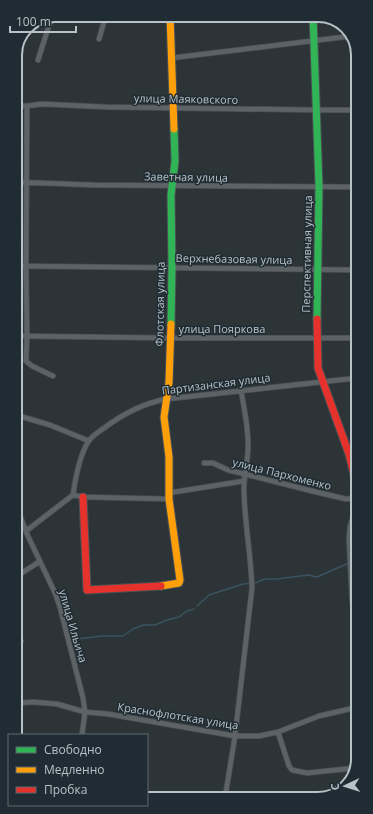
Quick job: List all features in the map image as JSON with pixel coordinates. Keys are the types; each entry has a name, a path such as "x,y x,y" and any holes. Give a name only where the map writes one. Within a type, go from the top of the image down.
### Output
{"street":[{"path":"38,60 50,22"},
{"path":"99,39 104,22"},
{"name":"Флотская улица","path":"83,497 87,590 171,585 178,583 180,580 169,496 168,457 164,417 169,389 171,338 171,195 174,161 174,107 170,22"},
{"name":"Перспективная улица","path":"313,22 319,188 318,368 351,465"},
{"path":"171,58 345,37"},
{"name":"улица Маяковского","path":"22,106 42,104 106,107 351,110"},
{"path":"27,106 26,361 53,376"},
{"name":"Заветная улица","path":"22,183 319,188 351,187"},
{"name":"Верхнебазовая улица","path":"22,267 351,270"},
{"name":"улица Пояркова","path":"22,336 351,338"},
{"name":"Партизанская улица","path":"73,495 76,478 89,441 106,426 127,413 152,402 241,390 351,379"},
{"path":"226,792 235,736 252,588 245,518 244,481 246,475 248,438 241,390"},
{"path":"22,417 50,425 89,441"},
{"name":"улица Пархоменко","path":"204,463 213,463 228,470 246,475 346,499 351,499"},
{"name":"улица Пархоменко","path":"73,495 83,497 169,496 244,481"},
{"path":"26,531 73,495"},
{"name":"улица Ильича","path":"22,521 60,607 85,712 82,734"},
{"path":"351,523 349,543 351,568"},
{"path":"22,573 40,562"},
{"name":"Краснофлотская улица","path":"22,703 52,703 85,712 108,714 235,736 259,736 278,732 319,716 351,709"},
{"path":"278,732 289,766 292,770 306,773 349,769"}],"waterway":[{"path":"197,606 209,595 243,584 255,583 265,579 308,575 317,577 349,563"},
{"path":"77,639 102,636 123,636 133,629 143,625 155,625 179,617 187,611 194,609"}],"traffic: fast":[{"path":"313,22 319,187 317,319"},
{"path":"171,324 171,195 175,161 174,129"}],"traffic: slow":[{"path":"170,22 174,129"},
{"path":"161,586 179,583 180,580 169,499 169,457 164,417 169,382 171,324"}],"traffic: jam":[{"path":"317,319 318,368 351,462"},
{"path":"83,497 87,590 161,586"}]}
